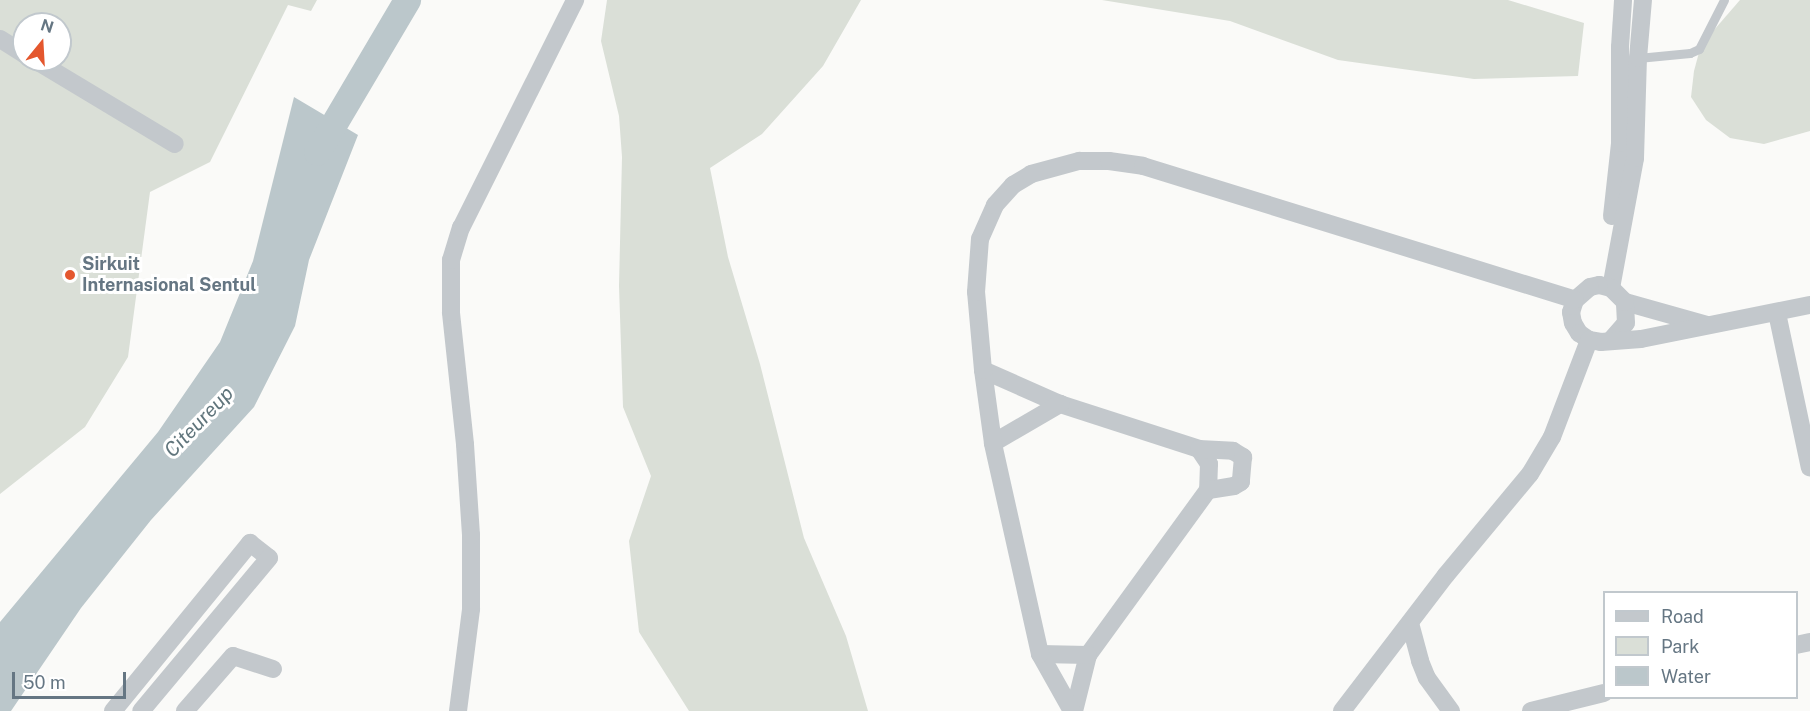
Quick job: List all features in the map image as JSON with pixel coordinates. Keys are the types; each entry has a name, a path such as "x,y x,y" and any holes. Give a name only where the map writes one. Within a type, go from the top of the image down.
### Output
{"street":[{"path":"458,711 471,609 471,535 465,444 451,312 452,260 461,228 575,0"},
{"path":"1605,287 1619,162 1620,47 1623,0"},
{"path":"1605,287 1635,158 1638,58 1643,0"},
{"path":"55,72 175,144"},
{"path":"1073,711 1040,654 993,443 983,370 976,292 977,257 985,221 995,205 1013,185 1030,174 1079,162 1109,161 1182,176 1575,300"},
{"path":"1712,326 1625,302 1605,287 1590,287 1575,300 1571,312 1573,323 1579,333 1589,340 1601,342 1612,339 1641,339 1712,326 1777,313 1810,305"},
{"path":"1612,339 1626,323 1625,302"},
{"path":"1777,313 1810,468"},
{"path":"1342,711 1446,574 1530,474 1552,437 1589,340"},
{"path":"983,370 1060,404 1199,449 1233,451 1243,456 1241,482 1234,486 1208,490"},
{"path":"993,443 1060,404"},
{"path":"1073,711 1088,655 1208,490 1209,464 1199,449"},
{"path":"112,711 250,543 269,558 141,711"},
{"path":"1410,623 1427,678 1451,711"},
{"path":"1040,654 1088,655"},
{"path":"187,711 233,656 273,669"},
{"path":"1531,711 1603,693"}],"lane":[{"path":"1638,58 1690,53 1699,49 1724,0"}],"green space":[{"name":"Sirkuit Internasional Sentul","path":"0,0 317,0 311,11 288,5 210,162 150,192 128,357 85,427 0,494"},
{"path":"607,0 861,0 823,66 762,134 710,168 728,257 760,364 804,538 846,636 868,711 689,711 639,632 629,541 651,476 623,407 619,286 622,157 619,116 601,41"},
{"path":"1102,0 1508,0 1584,23 1578,76 1474,79 1338,60 1230,21"},
{"path":"1740,0 1810,0 1810,131 1764,144 1730,138 1706,120 1691,97 1694,71 1701,45"}],"water":[{"path":"294,97 358,135 309,260 295,326 254,407 151,520 81,608 11,711 0,711 0,622 158,432 220,342 253,261"}],"waterway":[{"name":"Citeureup","path":"317,152 407,0"}],"place":[{"name":"Sirkuit Internasional Sentul","path":"70,275"}]}
